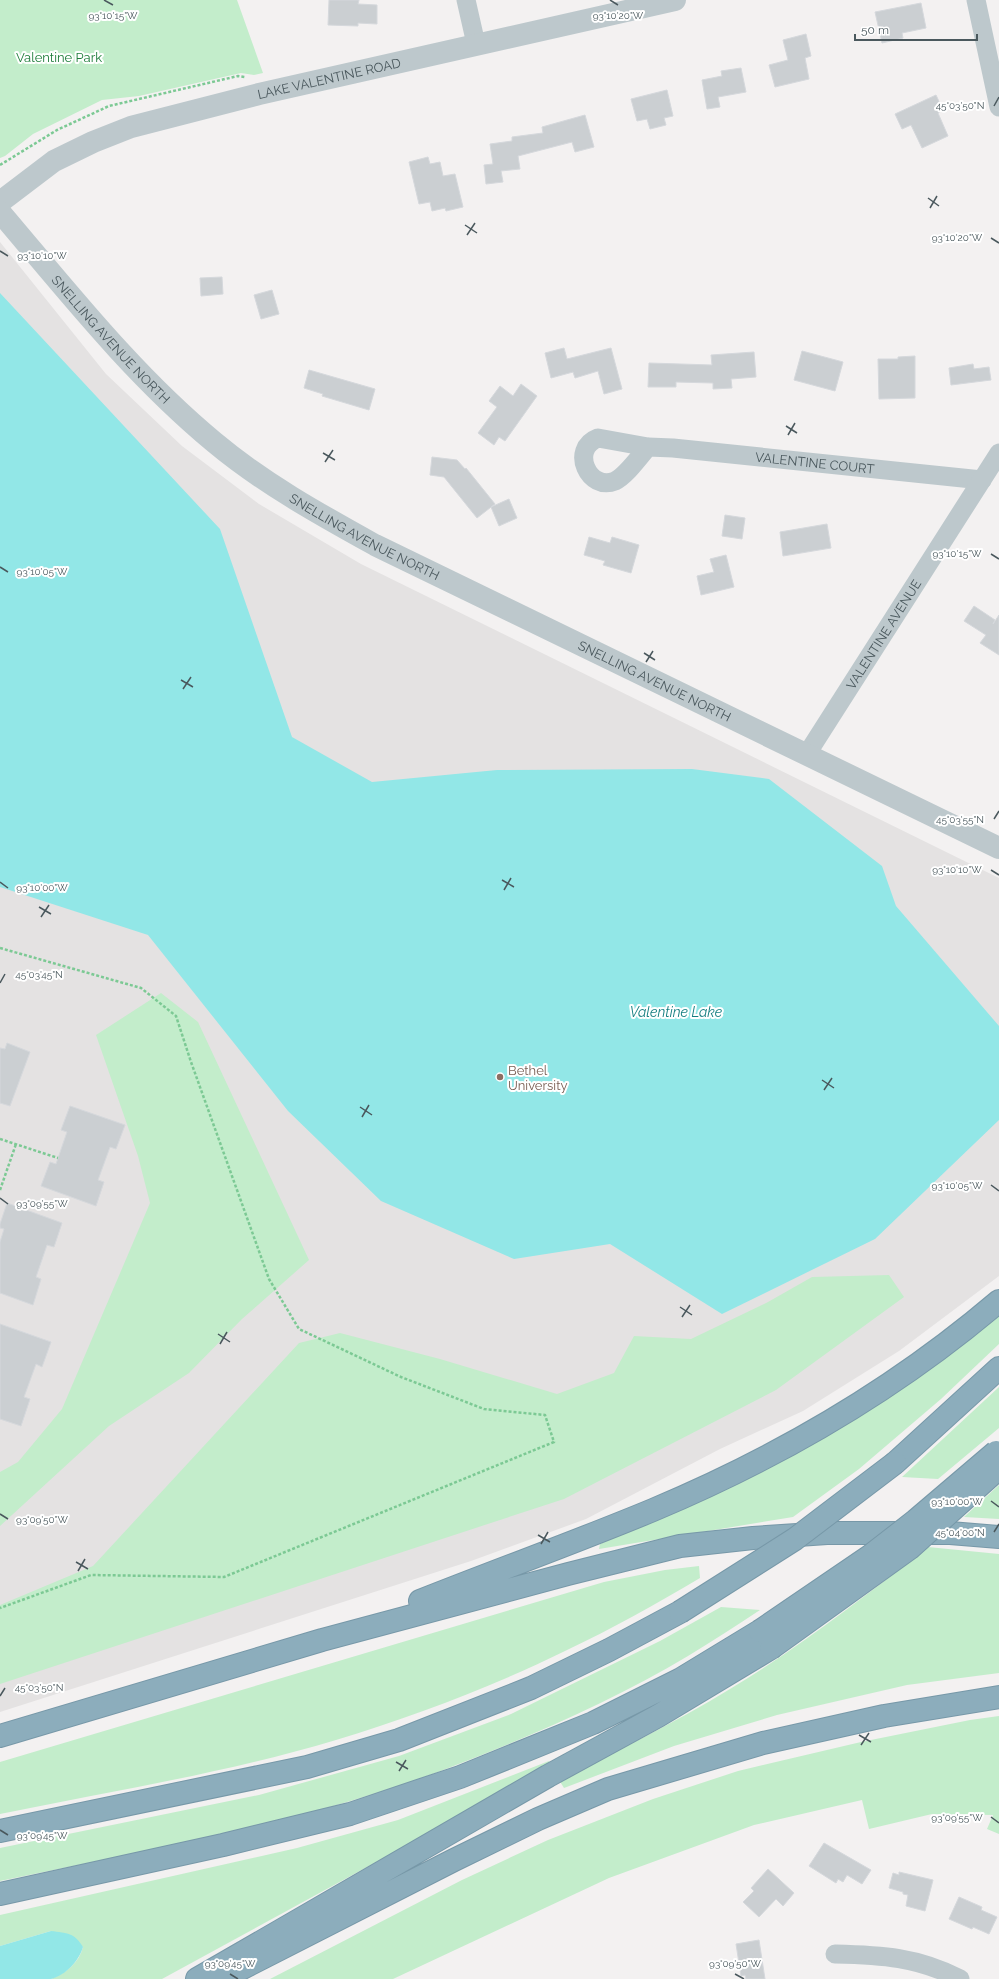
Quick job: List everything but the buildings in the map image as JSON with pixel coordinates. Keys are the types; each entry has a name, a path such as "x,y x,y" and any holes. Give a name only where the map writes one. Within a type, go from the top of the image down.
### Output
{"highway":[{"path":"322,1640 655,1509 751,1463 826,1423 875,1392 934,1351 999,1300"},
{"path":"0,1831 307,1767 399,1740 531,1688 609,1650 680,1612 795,1539 895,1463 999,1368"},
{"path":"197,1979 555,1772 652,1720 765,1640 910,1548 998,1456"},
{"path":"0,1736 322,1640 568,1574 680,1546 753,1538 827,1533 950,1533 999,1537"},
{"path":"0,1894 223,1846 342,1816 460,1777 593,1723 681,1679 765,1640"},
{"path":"222,1979 454,1860 538,1819 608,1789 706,1759 770,1742 884,1716 999,1697"}],"street":[{"path":"466,0 476,44"},
{"name":"LAKE VALENTINE ROAD","path":"0,202 54,161 93,142 131,128 259,94 675,0"},
{"path":"976,0 999,107"},
{"name":"SNELLING AVENUE NORTH","path":"0,212 92,321 147,380 214,442 304,506 374,545 999,848"},
{"name":"VALENTINE COURT","path":"648,447 673,448 982,480"},
{"name":"VALENTINE AVENUE","path":"807,754 999,453"},
{"path":"835,1954 897,1957 929,1965 960,1979"}],"path":[{"path":"0,165 57,130 109,106"},
{"path":"0,948 140,988 176,1016 269,1279 298,1329 401,1377 484,1409 545,1415 554,1442 224,1576 91,1575 0,1608"},
{"path":"0,1139 58,1158"},
{"path":"0,1190 16,1144"}],"shaded area":[{"name":"Bethel University","path":"0,242 106,374 182,446 259,504 361,564 999,878 999,1276 899,1351 803,1411 720,1449 586,1519 471,1561 0,1712"}],"green space":[{"name":"Valentine Park","path":"0,0 237,0 263,73 254,75 241,73 139,96 102,100 33,134 5,156 0,158"},
{"path":"161,993 198,1022 309,1260 242,1319 189,1373 109,1426 0,1526 0,1472 18,1462 62,1409 150,1203 138,1156 96,1035"},
{"path":"889,1275 904,1297 776,1390 564,1499 0,1684 0,1605 93,1566 299,1343 340,1333 440,1359 557,1394 614,1373 634,1336 691,1339 768,1302 812,1277"},
{"path":"999,1315 999,1344 941,1399 859,1469 793,1517 599,1549 600,1544 746,1479 905,1386 971,1338"},
{"path":"999,1387 999,1428 938,1479 902,1477"},
{"path":"999,1485 999,1519 964,1517"},
{"path":"928,1547 999,1554 999,1673 907,1685 777,1715 674,1746 564,1788 559,1780 688,1713 756,1673 807,1639"},
{"path":"699,1566 700,1578 617,1625 509,1677 423,1711 295,1752 169,1781 0,1814 0,1762 604,1582 665,1570"},
{"path":"721,1607 760,1610 688,1656 631,1688 542,1730 451,1767 341,1804 285,1819 171,1846 0,1881 0,1848 259,1795 399,1756 511,1714 660,1641"},
{"path":"999,1716 999,1834 987,1829 993,1815 932,1814 869,1829 862,1800 754,1825 609,1878 393,1979 270,1979 462,1880 548,1840 653,1799 738,1771 861,1742 970,1720"},
{"path":"549,1761 552,1766 162,1979 51,1979 62,1974 75,1963 83,1947 51,1931 0,1946 0,1915 297,1848 398,1820"}],"water":[{"name":"Valentine Lake","path":"0,293 220,529 292,737 372,782 497,770 692,769 769,779 882,866 896,906 999,1026 999,1120 875,1239 722,1314 610,1244 514,1259 381,1201 288,1111 148,935 0,887"},
{"path":"51,1931 62,1932 74,1936 83,1947 75,1962 67,1971 51,1979 0,1979 0,1946"}],"place":[{"name":"Bethel University","path":"500,1077"}]}
